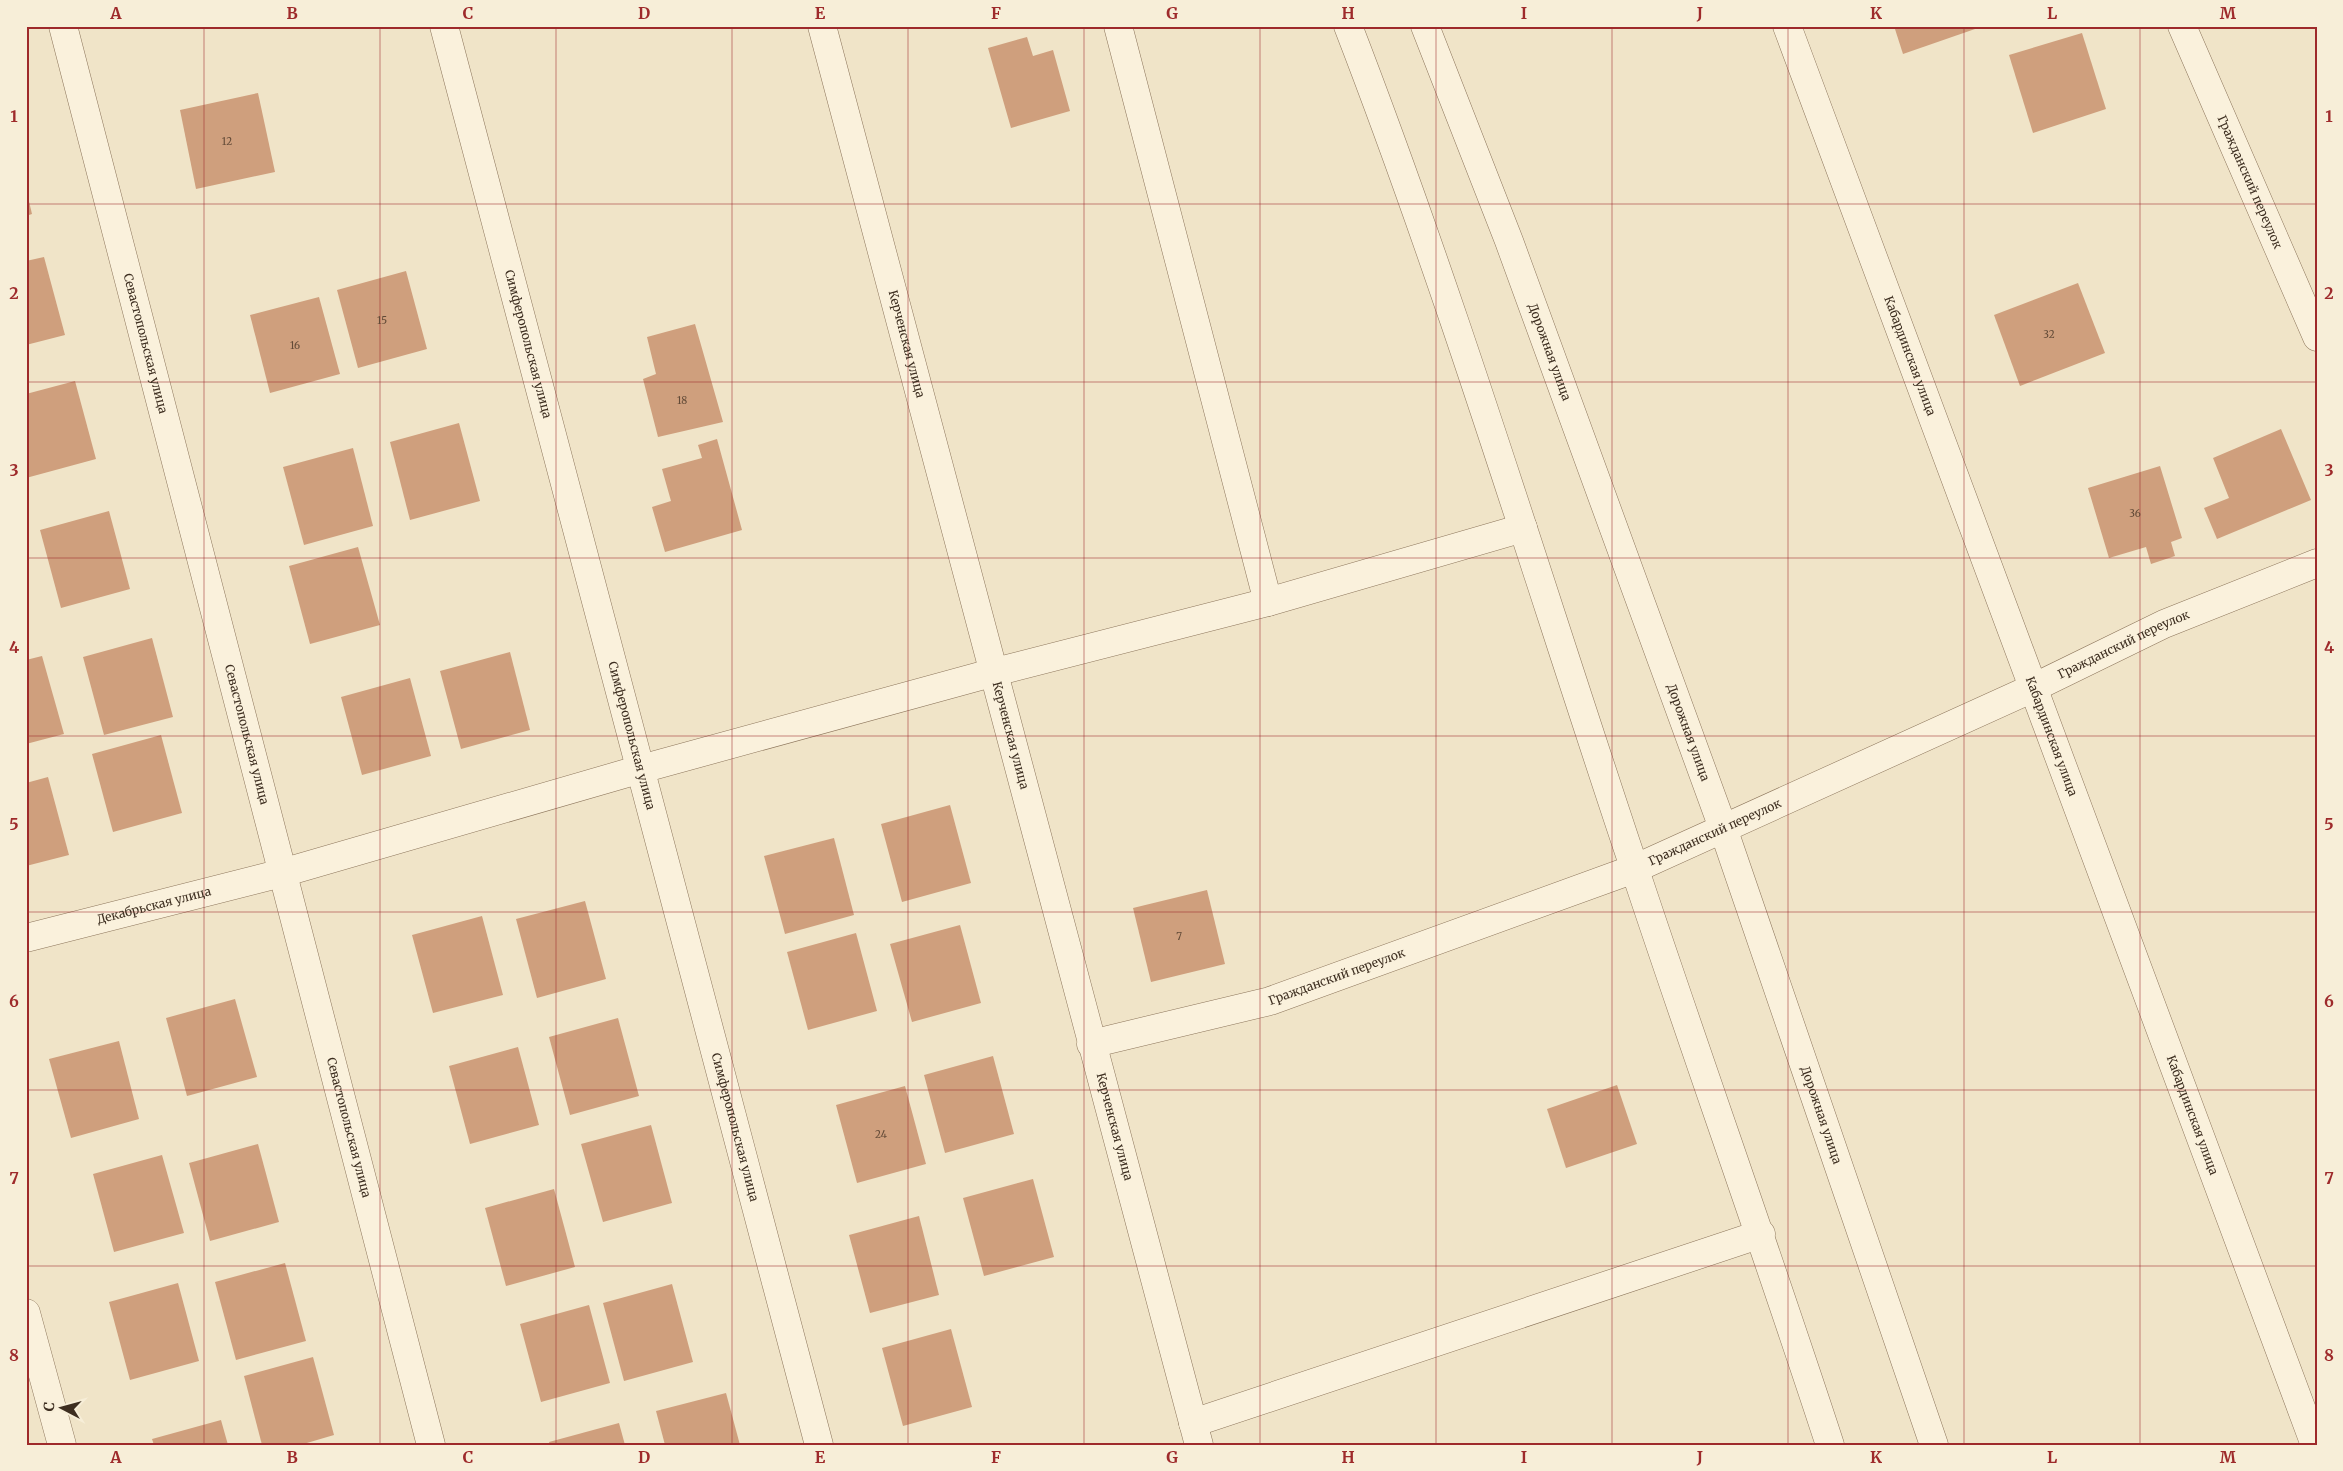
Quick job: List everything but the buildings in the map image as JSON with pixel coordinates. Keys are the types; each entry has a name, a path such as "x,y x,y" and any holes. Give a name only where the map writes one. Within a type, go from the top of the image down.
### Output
{"street":[{"name":"Севастопольская улица","path":"63,26 430,1445"},
{"name":"Симферопольская улица","path":"444,26 819,1445"},
{"name":"Керченская улица","path":"822,26 1196,1434"},
{"path":"1118,26 1268,602"},
{"path":"1348,26 1380,109 1451,310 1634,869 1761,1234 1830,1445"},
{"name":"Дорожная улица","path":"1425,26 1512,251 1723,828 1934,1445"},
{"name":"Кабардинская улица","path":"1787,26 2315,1445"},
{"name":"Гражданский переулок","path":"2182,26 2317,337"},
{"name":"Декабрьская улица","path":"26,938 282,874 640,769 995,672 1268,602 1523,528"},
{"name":"Гражданский переулок","path":"1091,1044 1270,1001 1634,869 2033,688 2164,624 2317,563"},
{"path":"1196,1434 1761,1234"},
{"path":"26,1313 62,1445"}]}
